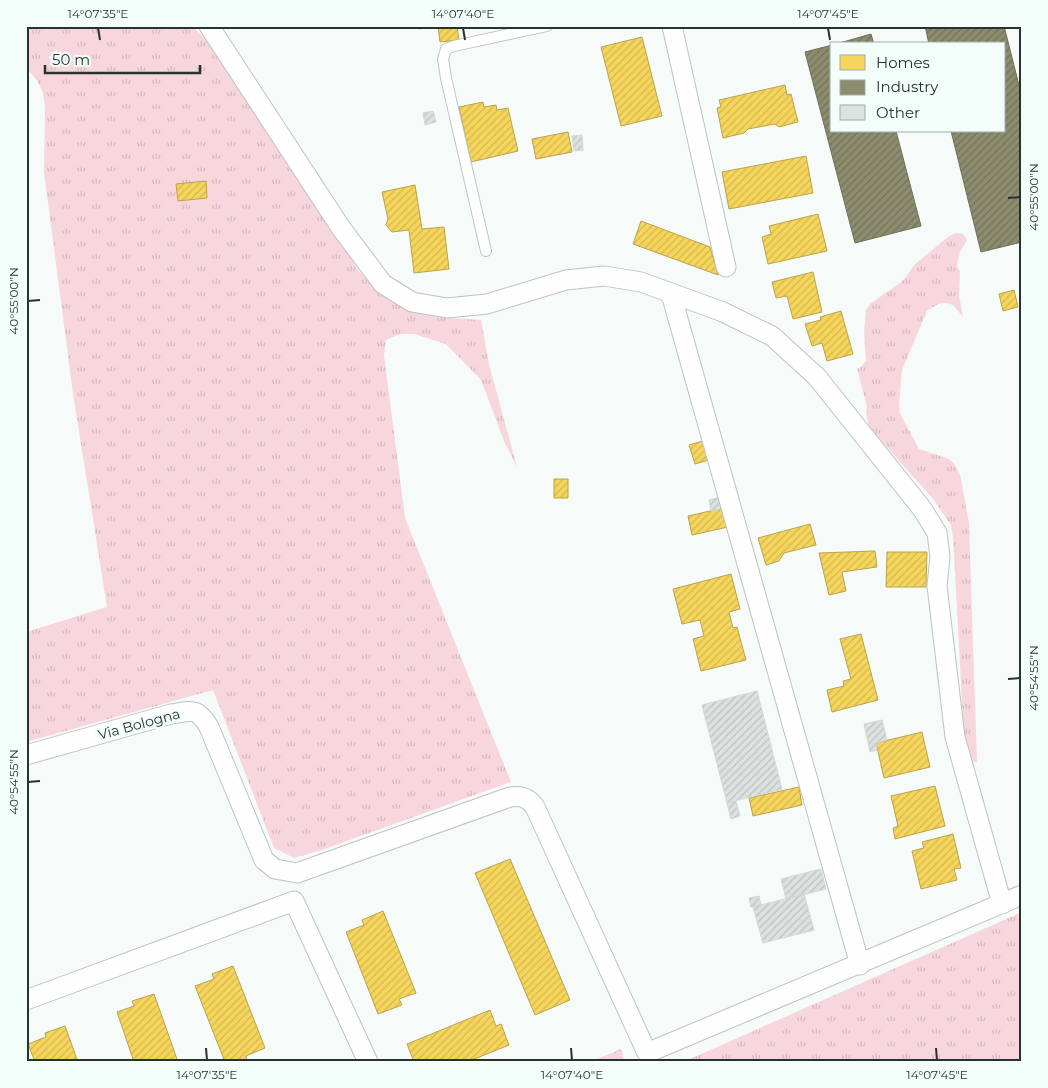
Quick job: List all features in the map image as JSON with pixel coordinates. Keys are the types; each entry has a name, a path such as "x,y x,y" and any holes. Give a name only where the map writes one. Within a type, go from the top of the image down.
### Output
{"street":[{"path":"208,26 341,228 383,284 412,302 447,308 487,304 566,280 604,276 641,282 724,312 772,336 817,377 923,510 937,533 940,557 937,586 955,737 1002,904"},
{"path":"672,26 726,267"},
{"path":"671,294 860,964 1022,895"},
{"name":"Via Bologna","path":"26,755 171,714 193,710 202,715 209,727 264,860 275,869 297,873 510,797 517,796 528,800 534,807 647,1053 860,964"},
{"path":"26,1000 294,901 368,1062"}],"lane":[{"path":"486,251 443,59 446,49 454,46 547,26"}],"green space":[{"path":"26,26 192,26 209,42 359,271 380,294 403,307 435,317 481,320 489,364 517,467 504,441 481,380 446,344 414,334 400,334 386,340 384,355 405,518 511,782 322,850 294,858 274,848 213,690 26,742 26,632 107,607 73,394 44,172 45,107 43,93 37,80 26,68"},
{"path":"956,233 963,234 967,240 960,252 957,266 960,272 959,295 963,317 953,305 946,303 938,304 927,311 902,370 899,405 900,413 919,449 947,458 953,462 960,474 969,523 977,762 971,762 964,737 951,525 933,499 869,427 866,412 867,406 857,369 866,361 864,332 866,310 870,304 901,282 914,265 949,236"},
{"path":"1022,912 1022,1062 683,1062"},
{"path":"621,1049 625,1062 590,1062"}],"building: Homes":[{"path":"419,26 438,26 419,29"},
{"path":"438,26 457,26 459,40 440,42"},
{"path":"642,37 662,116 621,126 601,47"},
{"path":"785,85 787,95 791,94 798,122 779,127 775,124 748,129 744,133 723,138 717,108 721,107 719,100"},
{"path":"483,102 484,107 496,105 497,110 508,108 518,151 471,162 459,107"},
{"path":"568,132 572,152 536,159 532,139"},
{"path":"806,156 813,193 729,209 722,172"},
{"path":"206,181 207,198 178,201 176,184"},
{"path":"415,185 422,229 444,227 449,269 414,273 409,230 392,232 386,225 388,219 382,192"},
{"path":"818,214 827,251 768,264 762,237 771,234 769,226"},
{"path":"641,221 710,247 718,275 633,244"},
{"path":"813,272 822,312 793,319 787,296 776,298 772,282"},
{"path":"1014,290 1018,307 1003,311 999,294"},
{"path":"841,311 853,354 827,361 822,343 812,346 805,324 821,320 820,317"},
{"path":"703,441 709,460 695,464 689,445"},
{"path":"554,479 568,479 568,498 554,498"},
{"path":"723,508 728,527 692,535 688,516"},
{"path":"810,524 816,545 784,553 779,561 766,565 758,538"},
{"path":"875,551 877,567 842,572 846,591 829,595 819,553"},
{"path":"887,552 927,552 926,587 886,587"},
{"path":"731,574 740,609 729,612 733,628 737,627 746,660 701,671 693,639 704,636 700,620 682,624 673,589"},
{"path":"861,634 878,700 832,712 827,690 844,686 843,681 851,679 840,639"},
{"path":"922,732 930,767 884,778 876,743"},
{"path":"935,786 945,826 895,839 893,828 898,826 891,796"},
{"path":"799,787 802,805 753,816 749,798"},
{"path":"953,834 961,868 954,869 957,880 921,889 912,851 924,848 922,842"},
{"path":"510,859 570,1000 535,1015 475,873"},
{"path":"383,911 416,993 399,999 402,1005 378,1014 346,932 364,925 362,920"},
{"path":"233,966 265,1048 246,1056 247,1062 225,1062 195,986 214,979 212,974"},
{"path":"154,994 178,1062 134,1062 117,1012 134,1006 132,1001"},
{"path":"490,1010 496,1026 501,1024 509,1045 467,1062 414,1062 407,1044"},
{"path":"65,1026 78,1062 35,1062 28,1044 46,1037 45,1033"}],"building: Industry":[{"path":"925,26 1004,26 1022,97 1022,242 981,252 951,132 1006,132 1006,42 929,42"},
{"path":"871,34 873,42 843,42"},
{"path":"830,46 830,132 896,132 921,226 855,243 805,52"}],"building: Other":[{"path":"433,111 436,122 425,125 423,113"},
{"path":"582,135 583,150 574,151 572,136"},
{"path":"720,497 723,508 711,511 709,500"},
{"path":"757,691 782,789 727,803 702,705"},
{"path":"882,720 887,740 876,743 877,750 870,752 864,724"},
{"path":"736,801 740,816 731,819 727,803"},
{"path":"821,869 826,889 786,899 781,879"},
{"path":"804,894 814,930 763,943 753,907"},
{"path":"759,896 761,905 751,907 749,898"}]}
